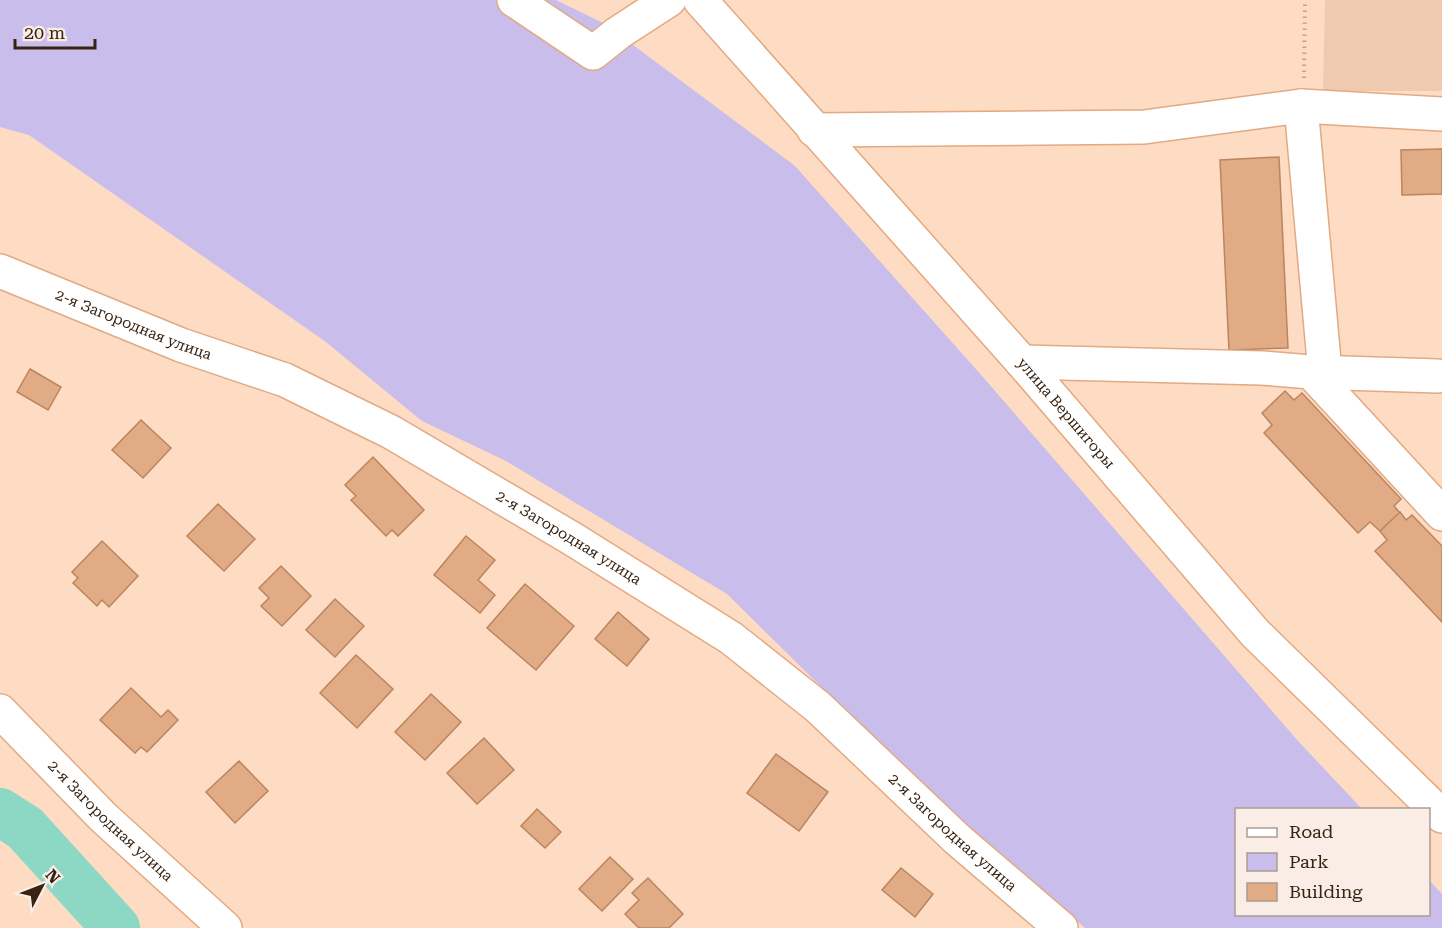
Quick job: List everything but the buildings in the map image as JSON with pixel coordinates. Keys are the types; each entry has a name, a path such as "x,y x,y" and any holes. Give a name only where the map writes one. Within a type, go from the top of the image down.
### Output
{"street":[{"path":"514,0 593,53 618,33 669,0"},
{"name":"улица Вершигоры","path":"700,0 1022,362 1255,633 1442,816"},
{"path":"814,130 1144,128 1301,106 1442,114"},
{"path":"1301,106 1318,372 1442,514"},
{"name":"2-я Загородная улица","path":"0,272 181,345 285,380 391,432 572,538 730,638 809,700 957,839 1061,928"},
{"path":"1022,362 1262,368 1438,376"},
{"name":"2-я Загородная улица","path":"0,711 103,817 225,928"}],"path":[{"path":"1301,106 1304,80 1305,0"}],"shaded area":[{"path":"1325,0 1442,0 1442,91 1323,91"}],"green space":[{"path":"0,0 556,0 605,24 795,166 982,376 1298,741 1361,808 1235,808 1235,916 1430,916 1430,881 1442,894 1442,928 1085,928 937,801 727,594 506,461 422,421 326,342 29,135 0,127"}],"waterway":[{"path":"0,812 25,828 116,928"}]}
